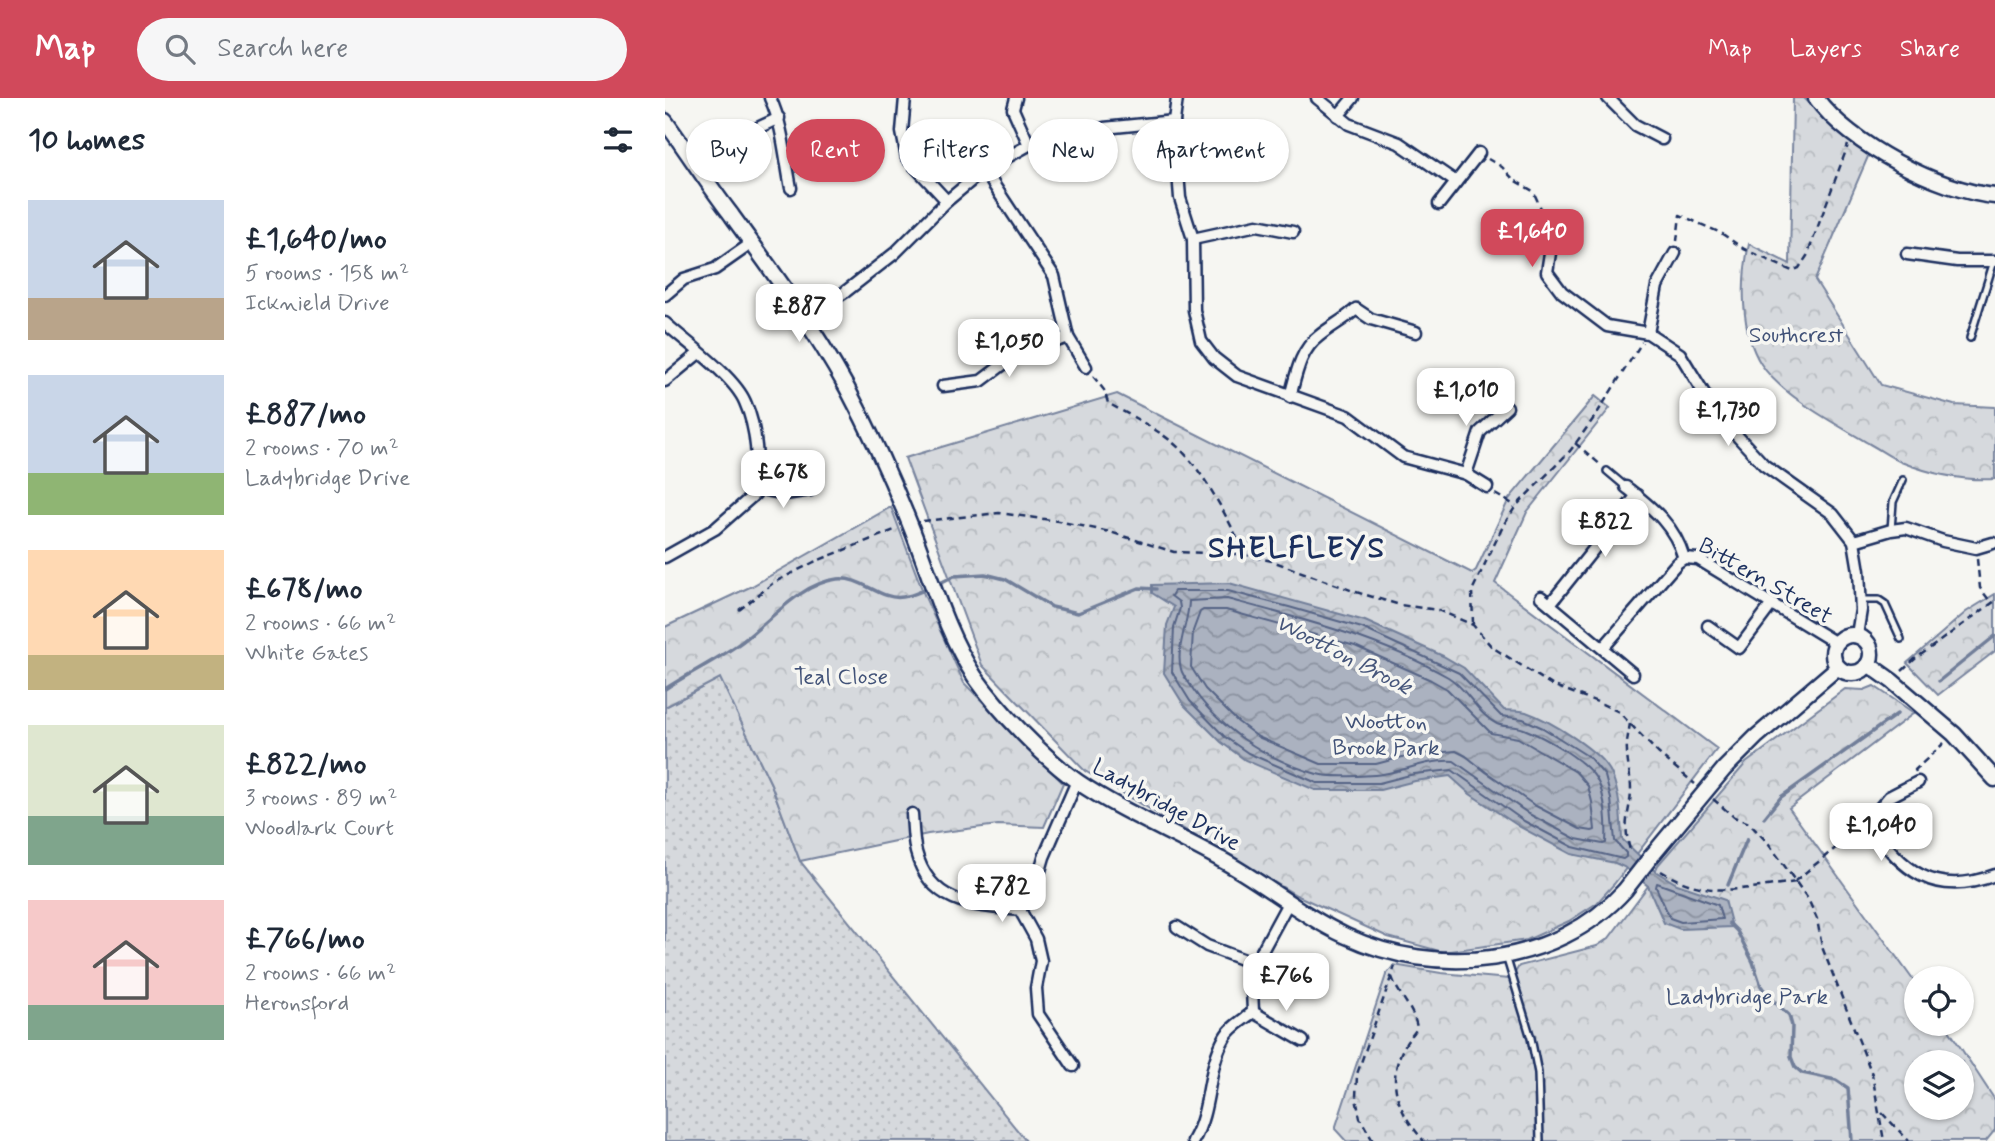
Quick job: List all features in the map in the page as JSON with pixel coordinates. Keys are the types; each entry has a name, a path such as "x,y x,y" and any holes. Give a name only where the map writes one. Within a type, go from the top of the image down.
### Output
{"street":[{"path":"770,98 779,118 780,138 791,188"},
{"path":"905,98 902,132 908,158 947,201"},
{"path":"1016,98 1013,109 1028,143"},
{"path":"1174,119 1177,98"},
{"path":"1317,98 1349,124 1399,142 1456,182"},
{"path":"1338,116 1353,98"},
{"path":"1608,98 1635,125 1662,139"},
{"path":"1816,98 1853,132 1885,156 1921,175 1954,187 1995,196"},
{"path":"772,121 779,118"},
{"name":"Ladybridge Drive","path":"665,121 686,150"},
{"path":"1439,204 1479,153"},
{"name":"Ladybridge Drive","path":"709,182 804,318 847,388 910,523 937,596 974,676 1005,714 1077,781 1234,866 1288,903 1347,936 1396,952 1435,960 1456,961 1526,952 1558,940 1608,909 1705,792 1756,737 1838,667"},
{"path":"804,318 845,292 895,253 970,182"},
{"path":"992,182 1054,276 1068,337 1086,367"},
{"path":"1179,182 1180,198 1193,239 1194,310 1201,341 1214,358 1237,376 1290,397 1348,415 1403,457 1466,474 1487,486"},
{"path":"1193,239 1257,225 1293,232"},
{"path":"1553,234 1547,272 1562,292 1607,326 1648,333 1680,354 1716,413 1764,465 1833,513 1854,541 1860,600 1857,635"},
{"path":"665,295 684,279 715,269 752,243"},
{"path":"1648,333 1657,286 1675,253"},
{"path":"1907,254 1957,261 1994,261"},
{"path":"1290,397 1304,352 1318,337 1342,322 1356,309 1371,319 1416,332"},
{"path":"665,323 722,374 745,400 753,429 758,466 756,493 715,529 665,557"},
{"path":"943,386 981,381 1013,357 1068,337"},
{"path":"665,381 699,353"},
{"path":"1466,474 1480,432 1507,407"},
{"name":"Bittern Street","path":"1626,486 1655,509 1676,538 1683,558 1698,559 1836,643"},
{"path":"756,488 785,494 810,489"},
{"path":"1550,604 1637,495"},
{"path":"1854,541 1906,528 1943,541 1976,548 1994,543"},
{"path":"1604,648 1683,558"},
{"path":"1541,597 1633,674"},
{"path":"1708,626 1739,648 1772,604"},
{"path":"1848,635 1857,635 1867,642 1870,648 1868,664 1857,672 1844,671 1838,667 1833,654 1836,643 1848,635"},
{"path":"1868,664 1955,734 1995,779"},
{"path":"1020,910 1037,880 1044,857 1077,781"},
{"path":"1854,829 1868,822 1889,797 1919,782"},
{"path":"912,814 916,852 928,880 952,900 978,906 1020,910"},
{"path":"1868,822 1882,842 1906,867 1928,881 1962,884 1995,875"},
{"path":"1253,1012 1255,964 1288,903"},
{"path":"1020,910 1036,939 1041,961 1036,988 1038,1014 1073,1066"},
{"path":"1177,927 1207,946 1255,964"},
{"path":"1253,1012 1303,1041"},
{"path":"1193,1141 1200,1130 1208,1102 1211,1074 1225,1035 1253,1012"}],"lane":[{"path":"1970,338 1994,261"},
{"path":"1607,471 1626,486"},
{"path":"1891,530 1893,502 1903,480"},
{"path":"1860,600 1879,600 1885,604 1901,639"},
{"path":"1506,955 1531,1038 1538,1073 1540,1141"}],"path":[{"path":"1675,253 1680,215 1721,233 1744,249 1792,271 1799,268 1807,256 1853,132"},
{"path":"1479,153 1533,191 1553,234"},
{"path":"1473,625 1472,591 1504,524 1516,506 1575,443 1648,333"},
{"path":"1086,367 1104,390 1108,403 1181,450 1200,476 1246,555"},
{"path":"1575,443 1607,471"},
{"path":"1487,486 1516,506"},
{"path":"739,610 773,583 814,562 910,523 999,513 1110,532 1174,552 1246,555 1272,561 1356,592 1400,605 1438,610 1473,625 1492,648 1521,667 1570,694 1619,712 1658,753 1734,817 1749,823 1769,844 1808,899 1817,919 1822,947 1872,1074 1884,1141"},
{"path":"1892,681 1915,659 1993,603 1980,587 1976,548"},
{"path":"1630,723 1626,750 1631,774 1631,794 1626,815 1626,834 1630,850"},
{"path":"1919,782 1915,769 1955,734"},
{"path":"1661,871 1694,886 1720,892 1796,881 1851,835 1854,829"},
{"path":"1373,1141 1360,1118 1356,1098 1357,1074 1395,970 1396,952"},
{"path":"1392,977 1395,987 1415,1016 1417,1028 1405,1045 1397,1066 1395,1094 1404,1116 1424,1141"},
{"path":"1880,1111 1909,1141"}],"green space":[{"name":"Southcrest","path":"1793,98 1804,98 1849,141 1870,152 1815,280 1881,385 1954,405 1995,407 1995,479 1947,476 1897,460 1796,398 1770,376 1754,351 1744,305 1749,244 1790,264"},
{"name":"Wootton Brook Park","path":"1117,394 1472,573 1476,570 1509,499 1595,396 1610,408 1527,512 1495,583 1717,749 1597,903 1569,921 1527,940 1443,952 1388,937 1296,895 1085,771 982,665 905,458"},
{"name":"Teal Close","path":"891,507 925,597 964,683 1063,783 1044,827 998,825 928,834 800,861 771,784 720,678 665,707 665,627 752,586"},
{"path":"1995,594 1995,651 1938,695 1907,663 1966,612"},
{"path":"720,678 771,784 800,861 1026,1141 665,1141 665,707"},
{"name":"Ladybridge Park","path":"1874,686 1914,713 1789,808 1904,967 1904,1036 1953,1036 1962,1050 1904,1050 1904,1120 1974,1120 1974,1068 1995,1100 1995,1130 1986,1141 1346,1141 1335,1129 1386,975 1394,965 1441,973 1509,979 1519,966 1597,946 1609,938 1648,886 1658,865 1746,763 1845,689 1864,690"}],"water":[{"path":"1229,583 1365,621 1443,656 1464,668 1504,710 1526,712 1574,738 1598,757 1612,775 1621,815 1622,839 1655,871 1677,884 1725,900 1732,927 1680,929 1664,923 1648,886 1624,867 1571,854 1520,827 1470,794 1450,776 1380,790 1315,790 1245,760 1221,742 1184,705 1164,673 1167,625 1174,607 1152,593 1152,585"}],"waterway":[{"name":"Wootton Brook","path":"936,585 954,576 985,574 1005,579 1052,607 1078,613 1139,588 1156,589"},
{"name":"Wootton Brook","path":"665,689 734,648 799,595 824,582 846,579 895,597 910,596 929,588"},
{"path":"1939,681 1995,636"},
{"path":"1764,818 1781,797 1897,714"},
{"path":"1728,885 1747,839"},
{"name":"Wootton Brook","path":"1729,923 1737,931 1753,962 1761,986 1789,1015 1792,1026 1791,1057 1795,1067 1802,1073 1836,1080 1848,1088 1852,1141"}],"district":[{"name":"SHELFLEYS","path":"1297,547"}]}
